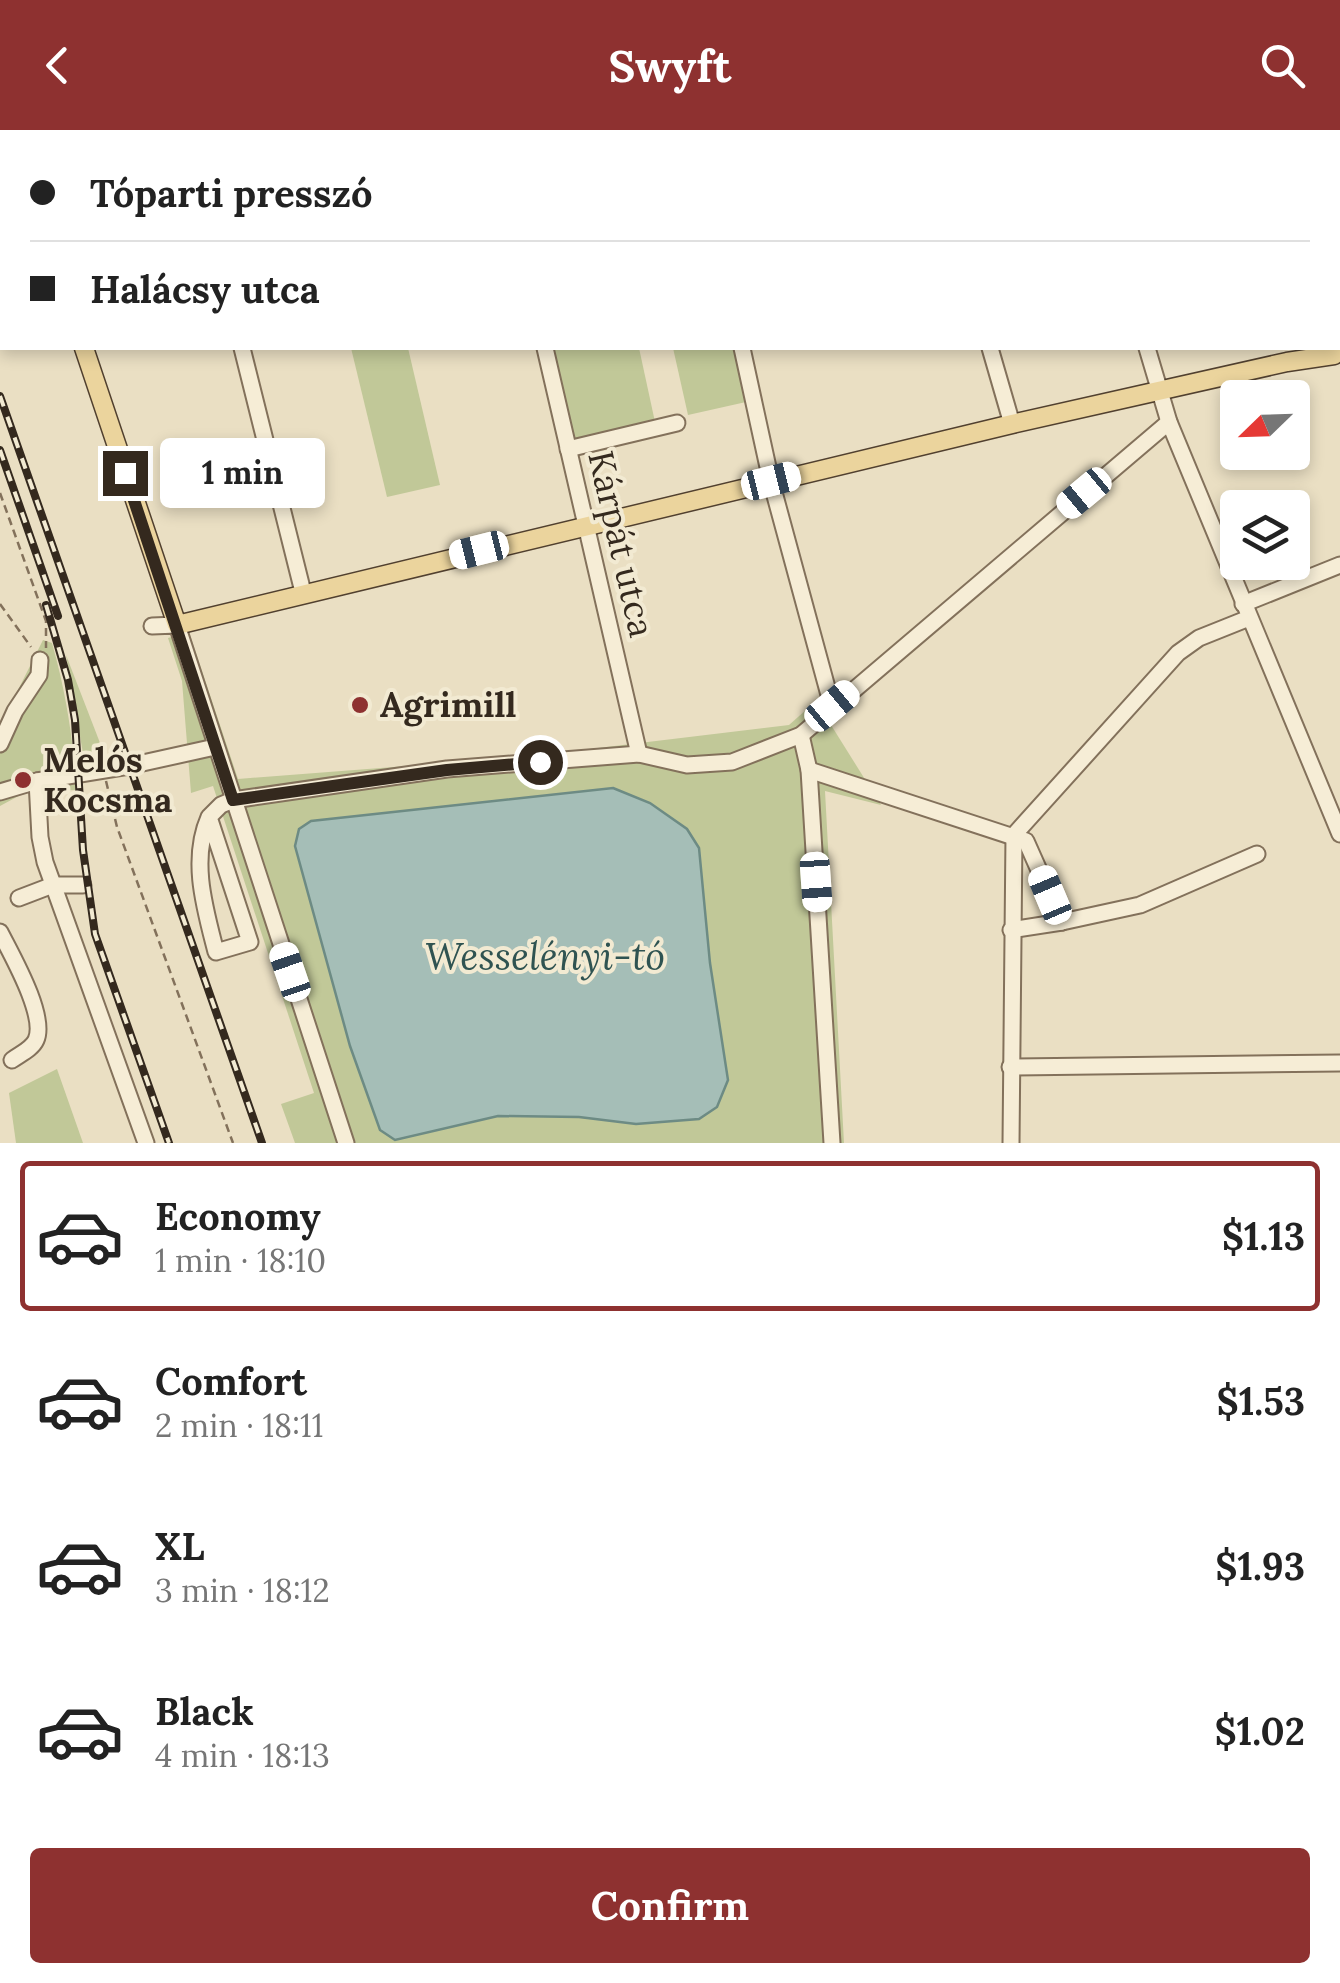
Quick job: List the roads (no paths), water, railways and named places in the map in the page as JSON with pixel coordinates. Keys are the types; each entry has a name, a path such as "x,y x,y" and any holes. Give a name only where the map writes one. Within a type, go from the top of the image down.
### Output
{"main road":[{"path":"85,350 177,625 584,525 1330,352"}],"street":[{"path":"242,350 303,592"},
{"name":"Kárpát utca","path":"545,350 639,754"},
{"path":"742,350 771,481 832,706"},
{"path":"991,350 1012,424"},
{"path":"1147,350 1168,422 1340,834"},
{"path":"209,817 250,942 216,952 199,852 209,817 233,800 447,770 639,754 687,765 732,762 801,735 1168,422"},
{"path":"568,449 677,423"},
{"path":"1010,1143 1014,835 1178,653 1246,611 1340,565"},
{"path":"152,626 177,625 346,1143"},
{"path":"0,744 15,711 40,675 40,660"},
{"path":"801,735 809,770 832,1143"},
{"path":"1,790 215,748"},
{"path":"809,770 1026,841 1062,922"},
{"path":"36,781 40,837 53,885 146,1143"},
{"path":"1011,930 1140,904 1258,854"},
{"path":"18,898 53,885 83,885"},
{"path":"0,932 21,974 40,1028 35,1044 12,1060"},
{"path":"1010,1066 1340,1063"}],"water":[{"name":"Wesselényi-tó","path":"613,788 650,803 687,829 699,848 710,963 728,1080 717,1107 699,1119 636,1124 579,1117 498,1116 395,1140 380,1130 350,1046 295,846 299,829 311,821"}],"railway":[{"path":"0,396 262,1143"},
{"path":"0,450 58,616"},
{"path":"46,605 75,720 83,850 95,934 169,1143"}],"place":[{"name":"Agrimill","path":"360,705"},
{"name":"Melós Kocsma","path":"23,780"}]}
